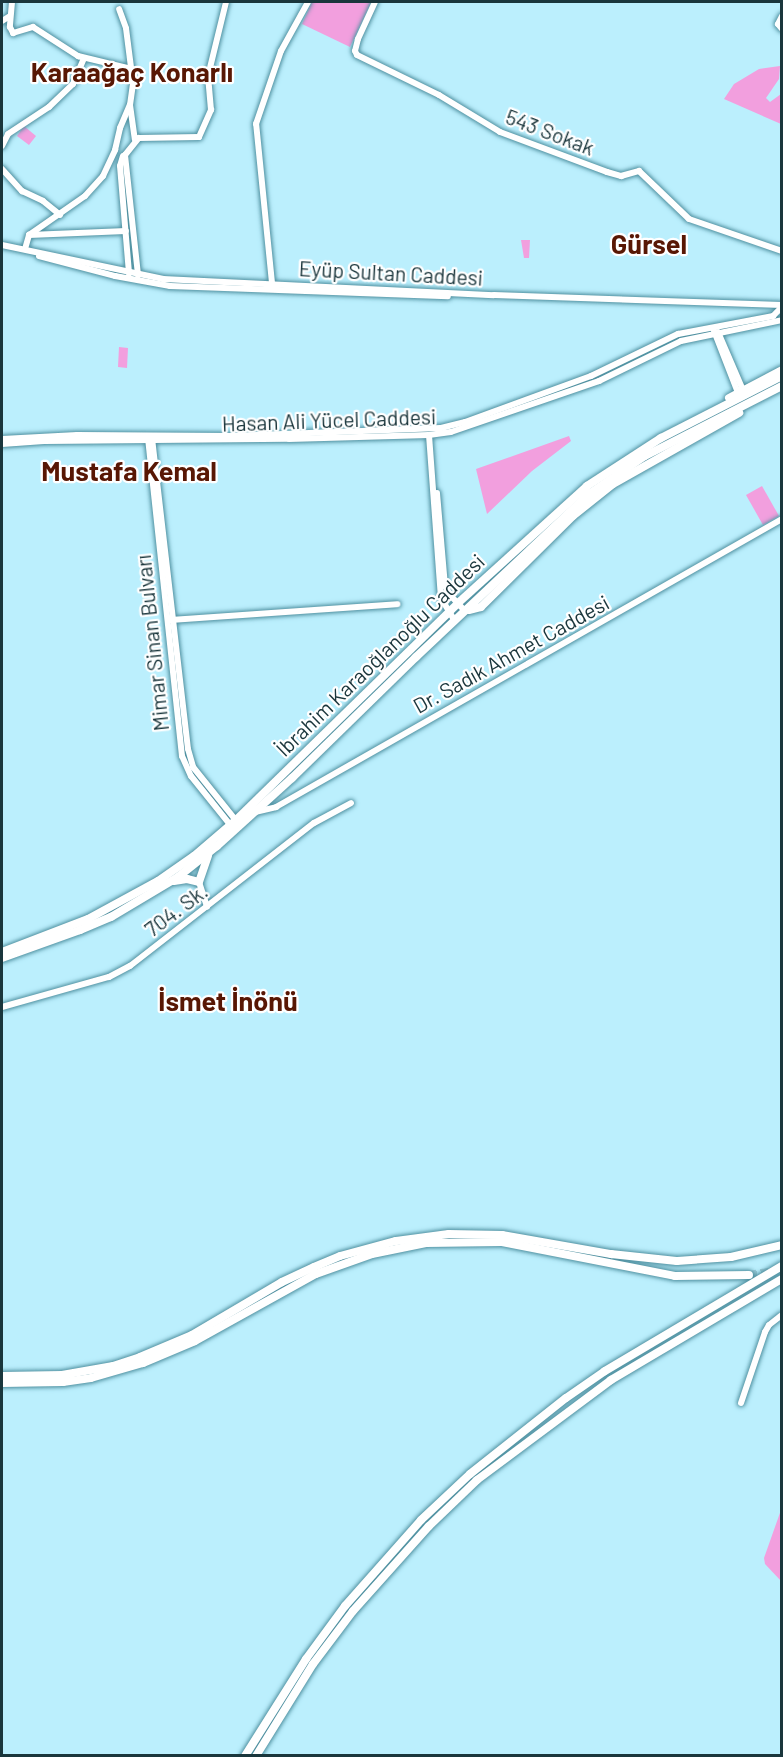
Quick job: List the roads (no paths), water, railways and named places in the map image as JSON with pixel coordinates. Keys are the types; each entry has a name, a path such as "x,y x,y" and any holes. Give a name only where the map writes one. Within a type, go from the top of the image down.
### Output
{"highway":[{"path":"680,429 741,391 782,370"},
{"name":"İbrahim Karaoğlanoğlu Caddesi","path":"2,958 80,930 125,909 171,881 211,851 458,603 587,486 622,462 680,429 782,376"},
{"name":"İbrahim Karaoğlanoğlu Caddesi","path":"2,952 88,919 124,901 194,856 254,812 562,518 609,479 645,456 782,386"},
{"path":"465,611 481,607 573,516 614,484 654,459 782,390"},
{"path":"171,881 187,879 199,882 211,851"},
{"path":"2,1376 62,1375 113,1366 140,1357 192,1335 314,1267 340,1256 396,1241 449,1234 502,1235 611,1254 676,1261 731,1257 782,1245"},
{"path":"2,1383 63,1382 99,1376 143,1364 195,1341 316,1274 372,1254 426,1243 502,1242 675,1275 749,1275"},
{"path":"245,1755 306,1659 345,1606 406,1536 470,1474 566,1398 605,1371 782,1266"},
{"path":"256,1755 313,1664 353,1611 429,1526 477,1480 611,1380 782,1279"}],"street":[{"path":"12,2 10,27 13,33 33,27 61,47 84,58 132,69"},
{"path":"129,274 120,166 135,140 140,137 199,137 211,113 208,76 226,2"},
{"path":"272,283 256,124 281,51 308,2"},
{"name":"543 Sokak","path":"375,2 358,39 355,51 357,55 439,95 500,132 621,176 639,171 689,219 782,251"},
{"path":"119,9 126,28 132,69 130,105 135,140"},
{"path":"2,21 10,16"},
{"path":"782,16 778,24 782,29"},
{"path":"2,146 10,132 49,107 75,82 84,58"},
{"path":"25,249 29,235 83,199 103,176 115,150 120,128 130,105"},
{"path":"115,150 124,156 138,275"},
{"path":"2,169 22,191 43,201 60,215"},
{"path":"29,235 126,231"},
{"name":"Eyüp Sultan Caddesi","path":"2,245 129,274 172,280 762,304 781,312"},
{"path":"10,248 115,276 170,286 446,296 462,293"},
{"name":"Hasan Ali Yücel Caddesi","path":"2,442 431,435 459,430 600,381 681,340 781,312"},
{"path":"150,439 441,428 465,422 591,376 678,334 715,331 741,391"},
{"path":"431,435 445,586 465,611"},
{"path":"431,435 440,591 448,613 455,621"},
{"name":"Mimar Sinan Bulvarı","path":"150,439 170,620 190,759 235,825"},
{"name":"Dr. Sadık Ahmet Caddesi","path":"254,812 276,807 782,519"},
{"path":"170,620 397,604"},
{"name":"704. Sk.","path":"2,1007 109,977 130,966 314,823 351,803"},
{"path":"199,882 207,907"},
{"path":"741,1403 765,1332 769,1325 782,1315"}],"tunnel":[{"path":"749,1275 773,1271"}],"district":[{"name":"Karaağaç Konarlı","path":"132,72"},
{"name":"Gürsel","path":"649,244"},
{"name":"Mustafa Kemal","path":"129,471"},
{"name":"İsmet İnönü","path":"228,1001"}]}
